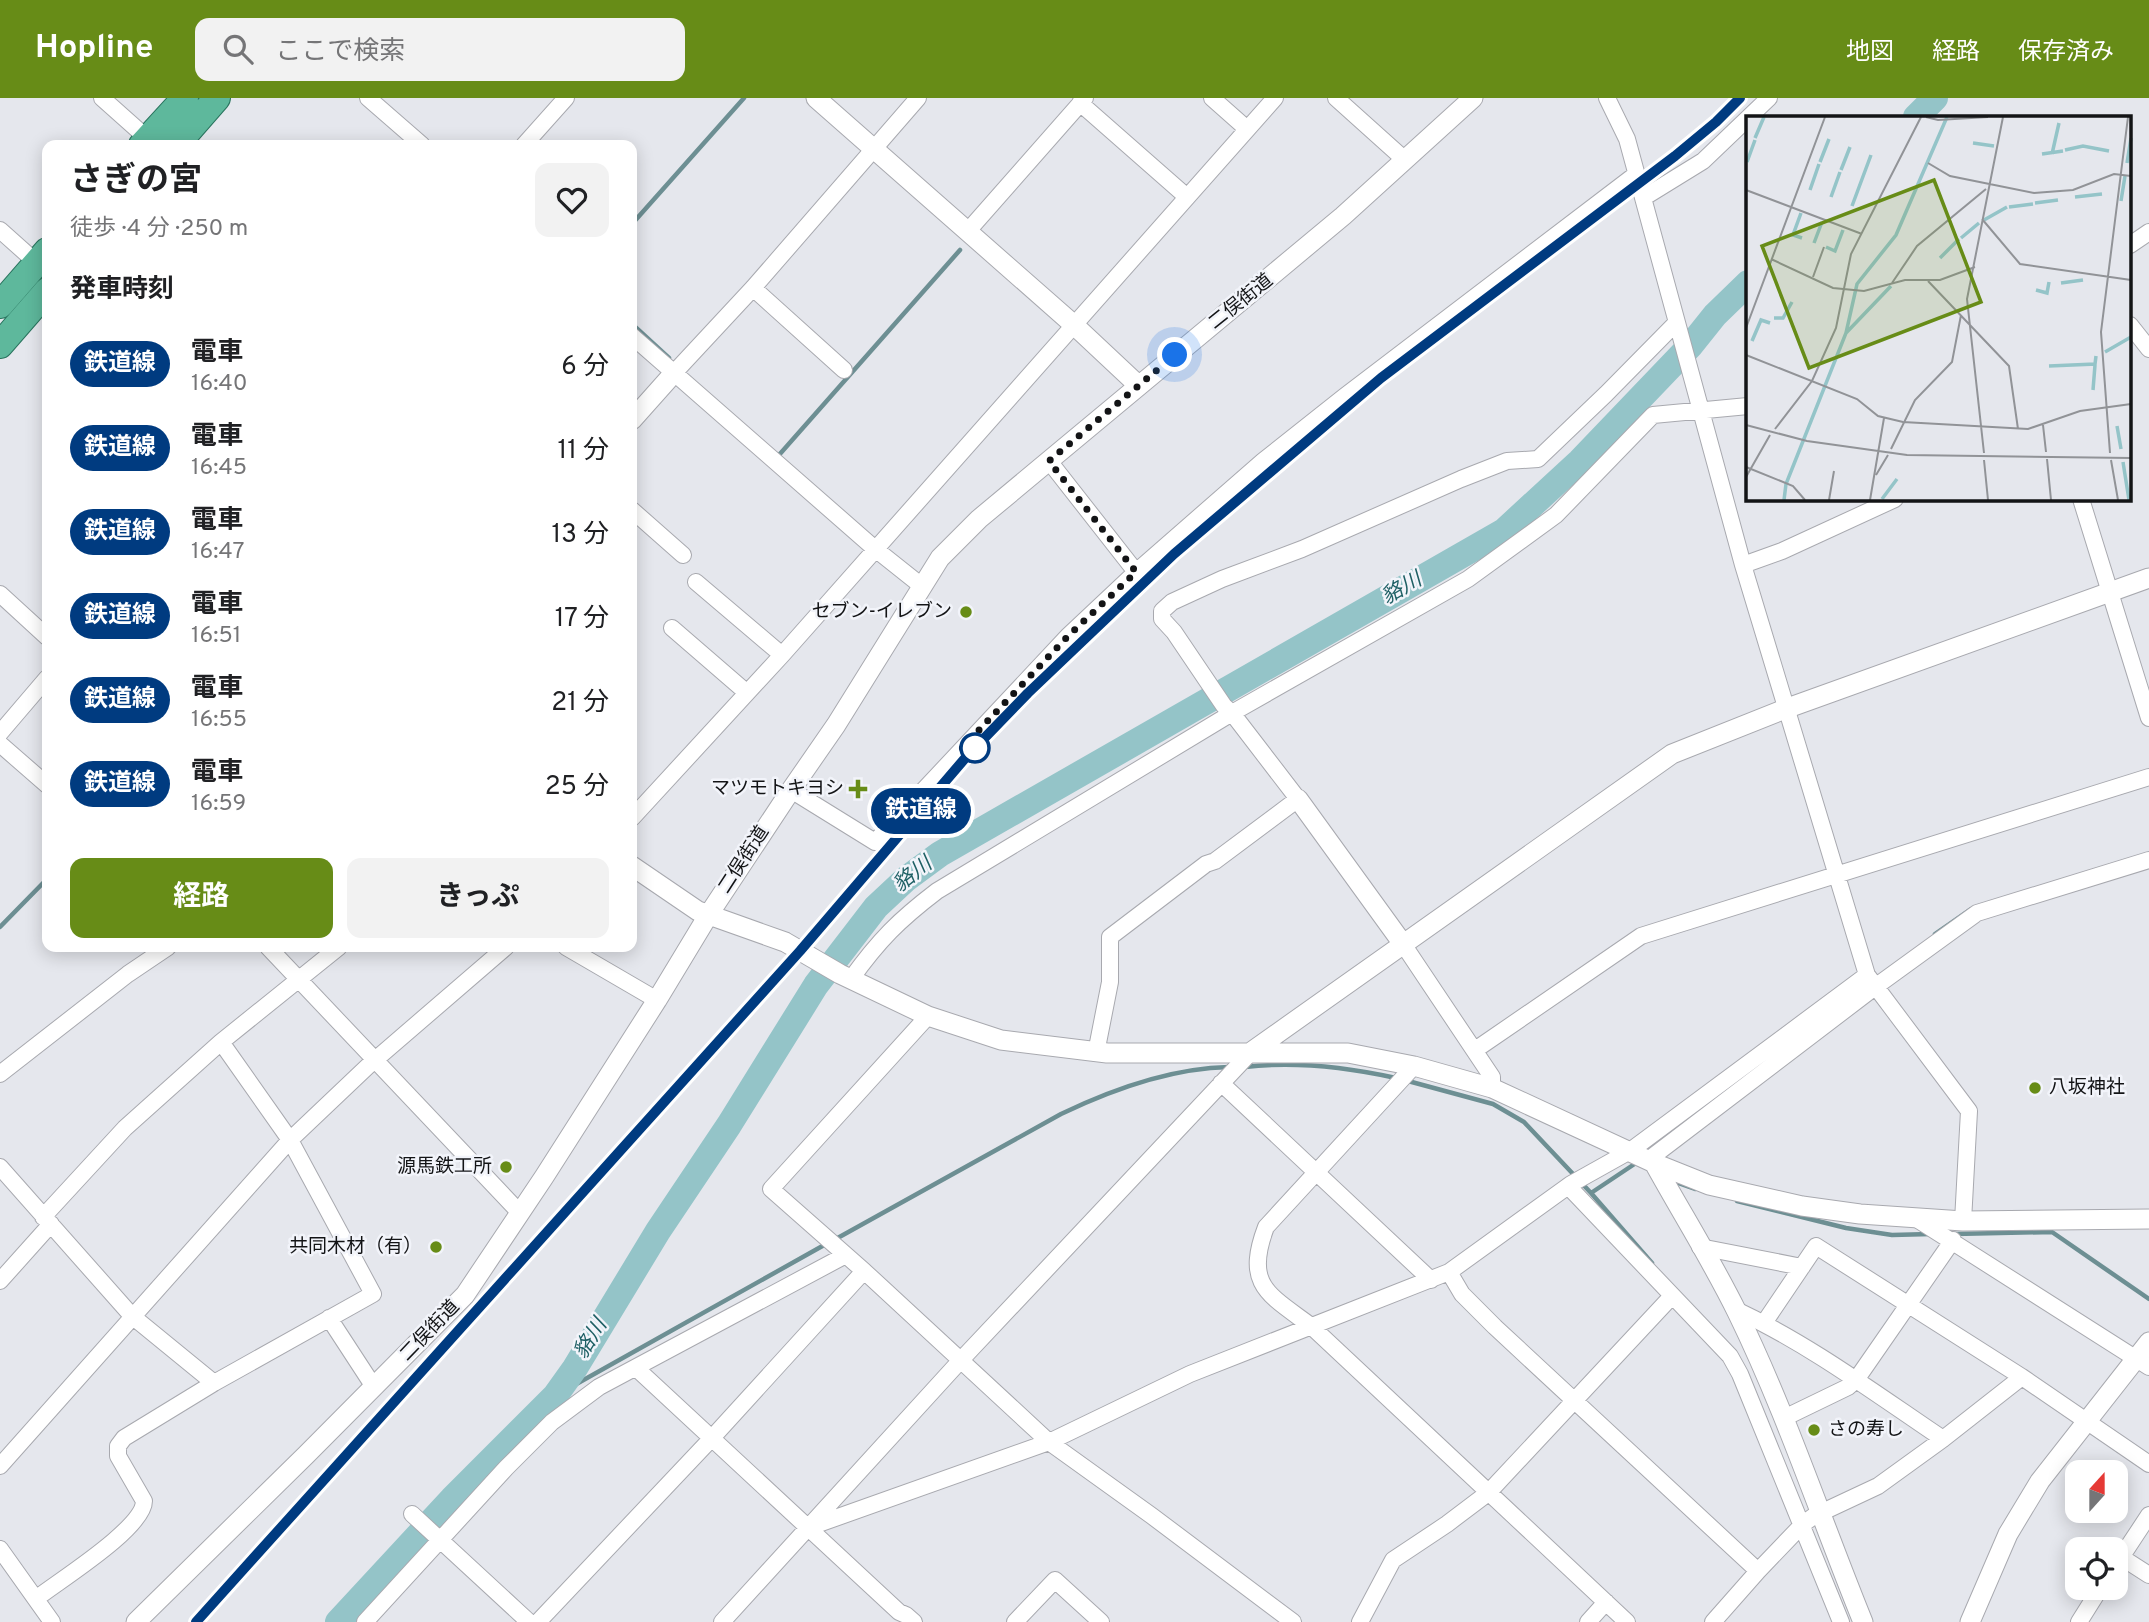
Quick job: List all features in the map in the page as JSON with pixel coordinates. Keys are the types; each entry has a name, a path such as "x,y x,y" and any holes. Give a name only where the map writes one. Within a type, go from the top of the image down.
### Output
{"highway":[{"path":"147,140 186,98"},
{"path":"180,140 217,98"},
{"path":"0,305 42,263"},
{"path":"0,345 42,296"}],"street":[{"path":"102,98 143,140"},
{"path":"369,98 416,140"},
{"path":"528,140 566,98"},
{"path":"816,98 1138,384"},
{"path":"637,414 753,288 918,98"},
{"path":"1212,98 1247,129"},
{"path":"637,812 782,655 1275,98"},
{"path":"1336,98 1405,160"},
{"name":"二俣街道","path":"136,1622 465,1294 657,1000 709,914 836,725 940,558 979,519 1138,384 1343,216 1473,98"},
{"path":"1607,98 1627,139 1743,565 1836,875 1871,981 1969,1111 1963,1221"},
{"path":"1751,116 1769,98"},
{"path":"967,232 1085,105 1187,197"},
{"path":"1643,198 1703,161 1746,121"},
{"path":"791,790 874,842 1069,635 1136,572 1263,461 1635,175"},
{"path":"0,230 42,260"},
{"path":"2132,244 2149,232"},
{"path":"753,288 844,370"},
{"path":"1492,1088 1492,1077 1403,944 1298,799 1209,684 1174,632 1162,619 1162,611 1172,602 1222,579 1302,549 1507,461 1538,458 1676,323"},
{"path":"2132,328 2149,349"},
{"path":"637,341 874,548 923,587"},
{"path":"846,977 900,920 937,891 1228,710 1468,579 1556,515 1653,415 1746,406"},
{"path":"1049,461 1136,572"},
{"path":"1743,565 1782,551 1893,500"},
{"path":"2081,500 2149,718"},
{"path":"637,514 683,555"},
{"path":"722,1622 960,1361 1248,1055 1672,754 1785,709 2149,578"},
{"path":"696,582 782,655"},
{"path":"0,594 42,632"},
{"path":"672,628 746,692"},
{"path":"0,733 42,684"},
{"path":"0,744 42,781"},
{"path":"1475,1050 1641,936 2149,777"},
{"path":"1096,1053 1110,982 1110,937 1298,799"},
{"path":"807,1528 1049,1443 1191,1374 1448,1272 1570,1185 1630,1151 1871,981 1977,913 2149,860"},
{"path":"637,869 698,911 766,934 846,977 928,1016 1001,1041 1096,1053 1348,1053 1405,1076 1492,1088 1651,1162 1709,1185 1760,1198 1922,1222 2149,1219"},
{"path":"0,1074 128,974 161,952"},
{"path":"273,952 520,1213"},
{"path":"0,1281 125,1128 221,1042 333,952"},
{"path":"0,1466 290,1140 376,1060 500,952"},
{"path":"575,952 657,1000"},
{"path":"1651,1162 1871,981"},
{"path":"928,1016 771,1189 864,1271 1049,1443 1293,1622"},
{"path":"37,1598 115,1541 142,1514 144,1501 118,1456 118,1446 124,1438 214,1383 373,1294 290,1140 221,1042"},
{"path":"1405,1076 1266,1227 1259,1245 1257,1271 1263,1285 1276,1300 1311,1326 1627,1622"},
{"path":"1225,1080 1431,1280"},
{"path":"1651,1162 1736,1310 1784,1418 1809,1520 1841,1622"},
{"path":"0,1167 132,1316 214,1383"},
{"path":"1570,1185 1730,1356 1809,1520 1863,1622"},
{"path":"1922,1222 2143,1363"},
{"path":"1784,1418 1848,1387 1856,1380 1952,1240"},
{"path":"1765,1323 1816,1246 2022,1377 2149,1464"},
{"path":"1700,1247 1802,1267"},
{"path":"365,1622 506,1468 552,1422 599,1387 841,1253"},
{"path":"538,1622 711,1439 864,1271"},
{"path":"1448,1272 1462,1294 1758,1572"},
{"path":"1360,1622 1392,1560 1488,1493 1672,1296"},
{"path":"1736,1310 1765,1323 1943,1439"},
{"path":"329,1318 374,1387"},
{"path":"1970,1622 2008,1534 2040,1481 2087,1421 2143,1363 2149,1342"},
{"path":"636,1368 807,1528 894,1617 906,1615 914,1622"},
{"path":"1713,1622 1809,1520 1878,1486 2022,1377"},
{"path":"412,1514 529,1622"},
{"path":"2128,1546 2149,1515"},
{"path":"0,1549 52,1622"},
{"path":"2128,1566 2149,1575"},
{"path":"1015,1622 1055,1580 1101,1622"},
{"path":"2079,1622 2093,1600"},
{"path":"1588,1622 1606,1602"}],"waterway":[{"path":"637,218 744,98"},
{"name":"貉川","path":"1917,116 1935,98"},
{"path":"777,454 779,455 960,250"},
{"name":"貉川","path":"338,1622 452,1499 555,1396 816,985 876,907 906,879 940,854 1504,531 1580,461 1746,285"},
{"path":"637,329 669,358"},
{"path":"0,927 42,884"},
{"path":"1935,934 1971,909"},
{"path":"1245,1067 1321,1066 1396,1078"},
{"path":"834,1240 1080,1105 1164,1076 1229,1067"},
{"path":"1408,1081 1493,1104 1524,1122 1591,1193 1636,1163"},
{"path":"1678,1183 1695,1189"},
{"path":"1591,1193 1652,1263"},
{"path":"1737,1201 1846,1228 1892,1235 1931,1234"},
{"path":"1954,1234 2052,1232 2149,1299"},
{"path":"555,1396 826,1244"}],"railway":[{"path":"196,1622 800,951 967,756 1028,693 1174,554 1381,378 1601,214 1716,122 1740,98"}],"train":[{"name":"鉄道線","path":"196,1622 800,951 967,756 1028,693 1174,554 1381,378 1601,214 1716,122 1740,98"}],"place":[{"name":"セブン-イレブン","path":"966,612"},
{"name":"マツモトキヨシ","path":"858,789"},
{"name":"八坂神社","path":"2035,1088"},
{"name":"源馬鉄工所","path":"506,1167"},
{"name":"共同木材（有）","path":"436,1247"},
{"name":"さの寿し","path":"1814,1430"}],"route":[{"path":"975,748 962,748 1069,635 1136,572 1049,461 1175,355"}]}
